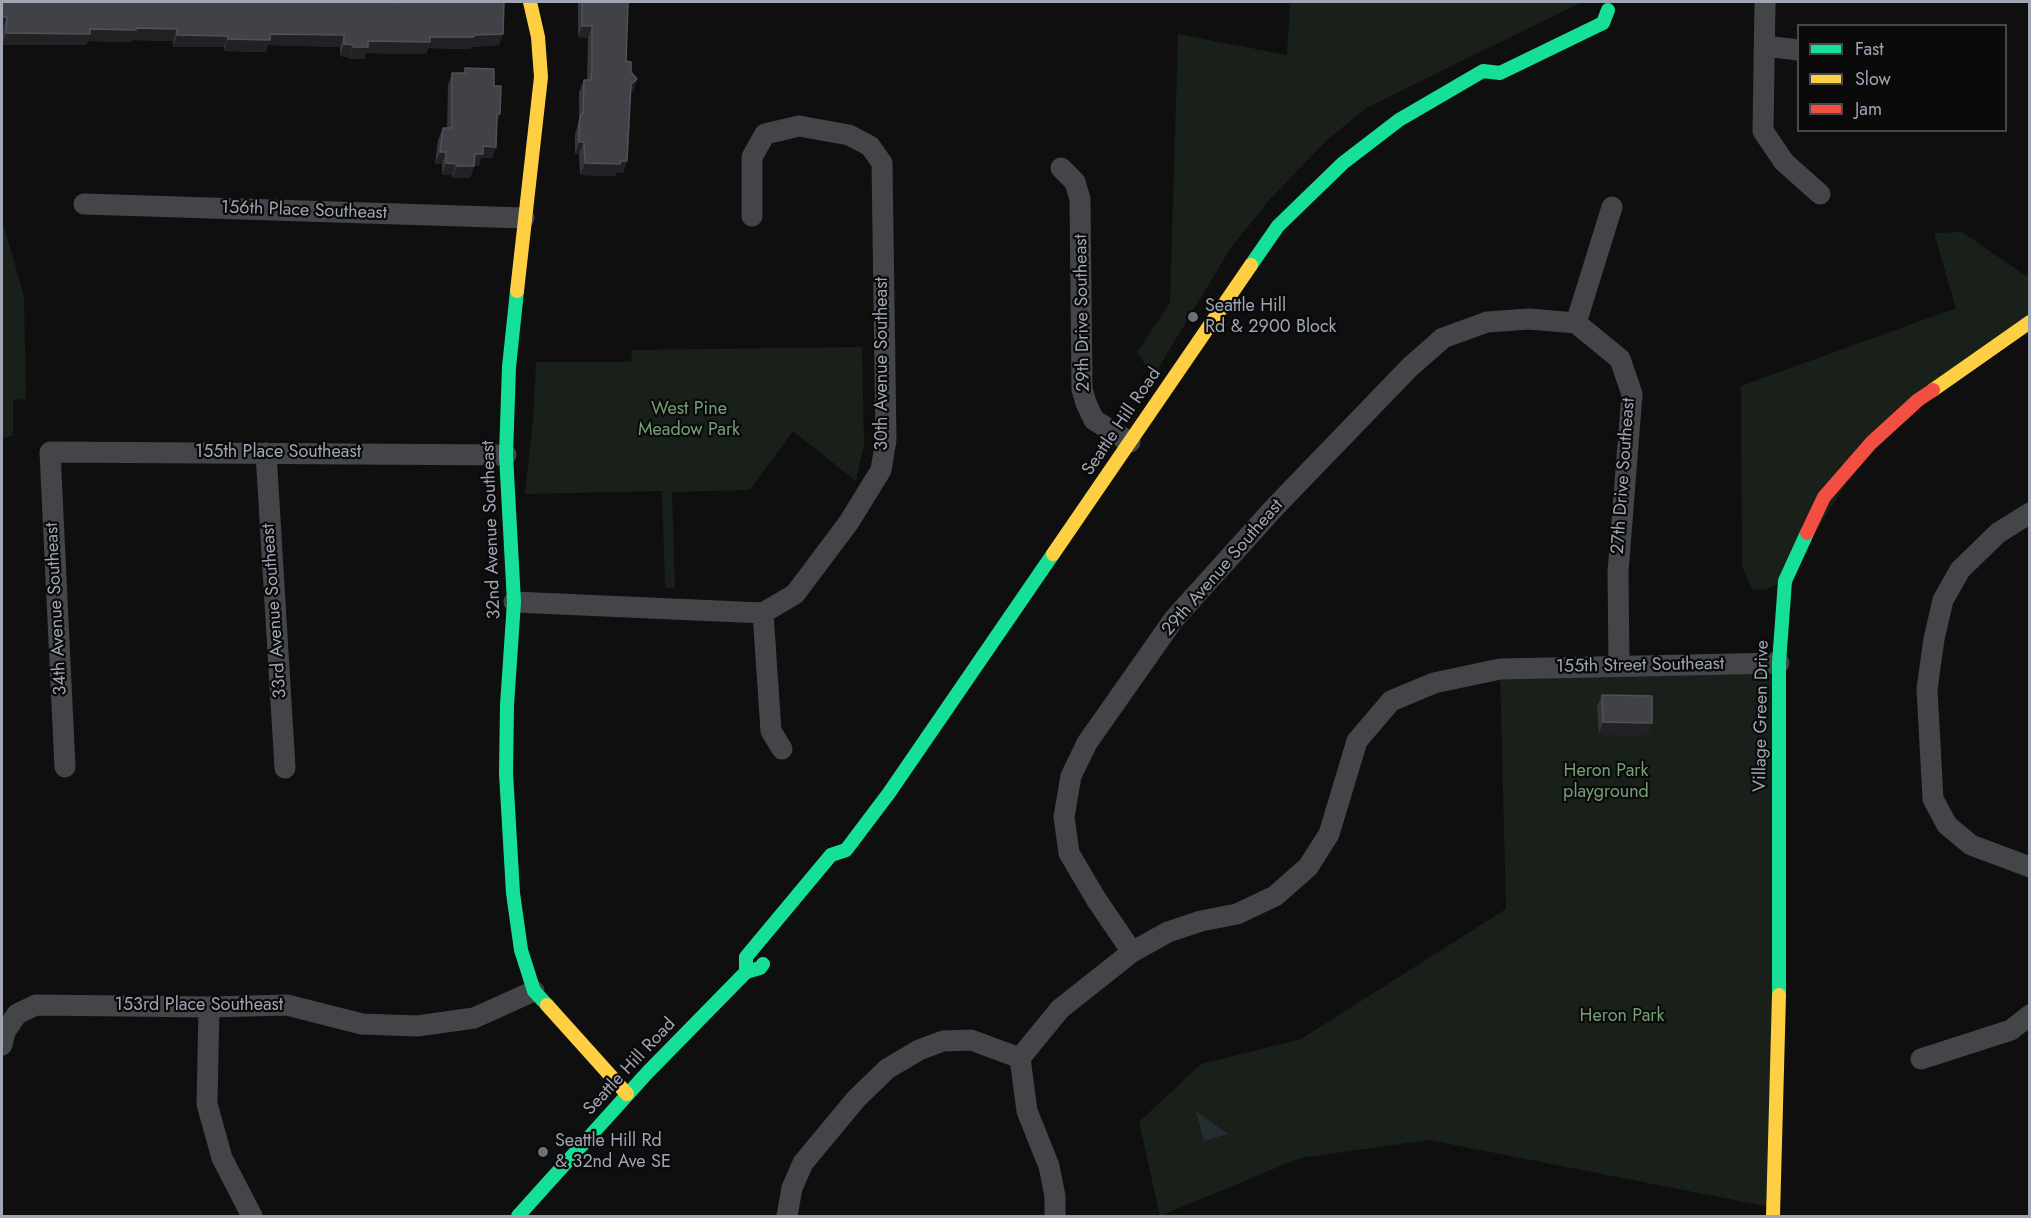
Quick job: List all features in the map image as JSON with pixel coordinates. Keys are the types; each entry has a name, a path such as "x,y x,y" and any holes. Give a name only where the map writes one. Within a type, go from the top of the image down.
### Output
{"street":[{"name":"32nd Avenue Southeast","path":"530,2 538,37 541,77 509,367 506,455 514,602 507,705 506,773 513,893 520,950 534,991 627,1094"},
{"path":"1766,2 1763,131 1784,162 1820,194"},
{"name":"Seattle Hill Road","path":"746,972 746,957 831,855 846,850 890,794 1278,226 1343,163 1399,120 1485,64 1500,73 1603,23 1613,8 1593,6"},
{"path":"1765,46 1797,50"},
{"name":"30th Avenue Southeast","path":"752,216 752,157 765,134 799,126 849,135 870,146 882,163 886,440 881,470 849,522 795,594 763,613"},
{"name":"29th Drive Southeast","path":"1061,168 1075,182 1080,199 1082,389 1094,420 1130,442"},
{"name":"156th Place Southeast","path":"84,204 524,218"},
{"path":"1576,323 1612,207"},
{"name":"29th Avenue Southeast","path":"1132,952 1096,899 1070,853 1064,817 1071,776 1087,743 1167,629 1274,508 1410,367 1443,338 1487,322 1529,319 1576,323"},
{"name":"Village Green Drive","path":"1773,1216 1779,1001 1779,663 1785,581 1824,497 1871,442 1918,400 2030,322"},
{"name":"27th Drive Southeast","path":"1576,323 1620,359 1632,394 1618,573 1619,665"},
{"name":"155th Place Southeast","path":"50,452 506,455"},
{"name":"34th Avenue Southeast","path":"50,452 65,767"},
{"name":"33rd Avenue Southeast","path":"266,453 285,768"},
{"path":"2030,513 1998,533 1960,570 1943,600 1934,639 1927,689 1933,799 1947,825 1971,845 2030,867"},
{"path":"514,602 763,613 771,731 782,748"},
{"name":"155th Street Southeast","path":"1020,1058 1060,1009 1132,952 1168,932 1202,921 1237,914 1275,896 1308,867 1329,834 1357,741 1391,701 1434,683 1500,669 1779,663"},
{"path":"846,850 846,865"},
{"name":"Seattle Hill Road","path":"518,1216 627,1094 746,972 760,968 775,951"},
{"name":"153rd Place Southeast","path":"2,1045 5,1032 17,1014 36,1005 209,1007 287,1005 362,1024 417,1026 474,1018 534,991"},
{"path":"209,1007 207,1104 222,1158 252,1216"},
{"path":"1922,1059 2011,1030 2030,1015"},
{"path":"787,1216 792,1188 803,1162 856,1099 887,1069 918,1050 943,1041 971,1040 1020,1058 1027,1111 1049,1166 1055,1197 1055,1216"}],"green space":[{"path":"1290,2 1582,2 1366,108 1327,140 1271,198 1230,249 1153,377 1137,352 1170,303 1178,34 1287,55"},
{"path":"2,222 24,296 26,399 13,400 13,435 2,439"},
{"path":"1962,232 2029,278 2029,322 1871,443 1785,581 1764,590 1752,589 1742,566 1741,386 1956,308 1934,233"},
{"name":"West Pine Meadow Park","path":"862,347 864,444 856,481 793,431 750,490 672,492 675,589 665,587 662,491 525,494 533,420 536,362 631,362 632,350"},
{"name":"Heron Park","path":"1779,663 1775,1208 1429,1140 1300,1158 1160,1216 1139,1122 1201,1064 1301,1039 1506,909 1500,669"}],"shaded area":[{"path":"1196,1111 1228,1134 1204,1141"}],"building":[{"path":"2,2 504,2 503,34 474,35 474,37 430,37 430,42 368,41 368,47 353,47 353,45 344,44 344,35 270,34 270,40 228,39 228,36 177,35 177,29 136,28 136,30 90,29 90,34 6,33 7,17 2,17"},
{"path":"582,2 628,2 626,61 631,62 631,72 637,79 631,84 627,161 620,161 620,164 585,163 584,142 579,142 584,80 591,80 592,70 592,26 582,26"},
{"path":"465,68 494,69 494,86 501,86 496,147 483,146 483,154 475,154 474,166 457,166 446,163 446,152 440,152 443,128 452,128 452,73 465,73"},
{"path":"1602,695 1652,696 1652,723 1603,722"}],"traffic: fast":[{"path":"1251,265 1278,226 1343,163 1399,120 1483,71 1500,73 1603,23 1608,10"},
{"path":"517,291 509,367 506,455 514,602 507,705 506,773 513,893 521,950 534,991 547,1005"},
{"path":"1779,995 1779,663 1785,581 1807,533"},
{"path":"746,972 746,957 831,855 846,850 889,793 1053,554"},
{"path":"518,1216 647,1073 746,972 760,968 763,964"}],"traffic: slow":[{"path":"517,291 541,77 538,37 530,2"},
{"path":"1053,554 1251,265"},
{"path":"1933,390 2030,322"},
{"path":"1773,1216 1779,995"},
{"path":"547,1005 627,1094"}],"traffic: jam":[{"path":"1807,533 1824,497 1871,443 1918,400 1933,390"}],"place":[{"name":"Seattle Hill Rd & 2900 Block","path":"1193,317"},
{"name":"Seattle Hill Rd & 32nd Ave SE","path":"543,1152"}],"park label":[{"name":"Heron Park playground","path":"1606,782"}]}
